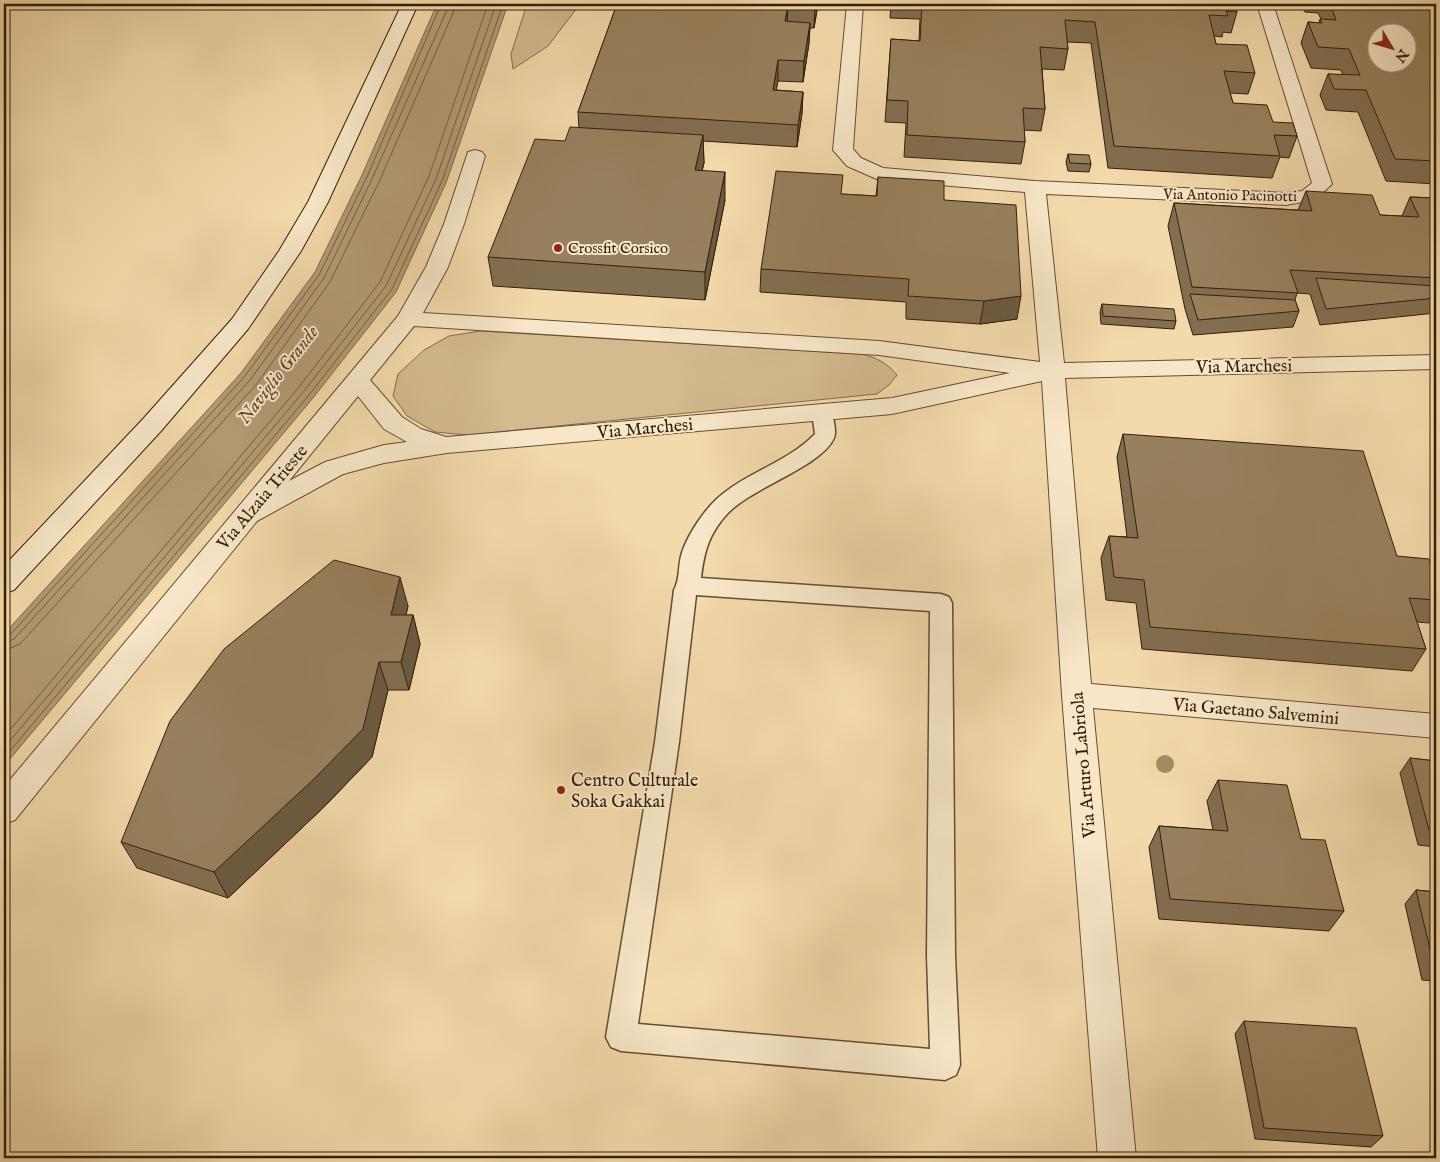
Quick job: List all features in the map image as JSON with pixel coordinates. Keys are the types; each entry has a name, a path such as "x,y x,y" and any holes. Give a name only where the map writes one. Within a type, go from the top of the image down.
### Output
{"street":[{"path":"4,583 152,425 246,316 290,251 318,202 410,4"},
{"name":"Via Antonio Pacinotti","path":"855,4 843,150 854,162 879,174 1035,187 1286,199 1308,196 1322,184 1265,4"},
{"name":"Via Alzaia Trieste","path":"4,810 408,319 437,267 454,224 475,156"},
{"path":"1035,187 1053,370"},
{"name":"Via Marchesi","path":"408,319 879,348 1053,370 1436,362"},
{"name":"Via Marchesi","path":"248,514 334,468 384,454 447,445 892,406 1053,370"},
{"name":"Via Arturo Labriola","path":"1053,370 1077,695 1116,1158"},
{"path":"358,381 393,423 412,436 447,445"},
{"name":"Via Gaetano Salvemini","path":"1077,695 1436,726"}],"lane":[{"path":"688,586 941,603 941,947 944,1065 621,1037 663,771 679,656 685,590 688,586 692,557 705,528 723,506 744,490 801,459 815,449 825,436 822,413"}],"shaded area":[{"path":"527,4 580,4 548,46 513,69 511,54"},
{"path":"480,331 861,354 881,361 897,375 889,385 877,394 467,435 435,432 407,416 393,396 398,374 424,350 449,336"}],"water":[{"name":"Naviglio Grande","path":"437,4 508,4 446,183 396,292 313,398 4,766 4,634 241,373 315,272 362,175"}],"building":[{"path":"617,4 816,4 815,7 788,6 785,21 810,23 804,61 778,60 773,90 803,92 798,125 578,112"},
{"path":"922,4 1235,4 1237,12 1226,11 1228,16 1209,15 1216,44 1247,45 1255,73 1224,71 1233,103 1267,105 1273,122 1293,123 1297,136 1274,135 1280,156 1114,146 1095,22 1065,20 1068,49 1040,47 1045,109 1023,108 1025,142 907,135 908,101 887,100 891,39 920,41"},
{"path":"1330,4 1436,4 1436,161 1395,159 1366,90 1334,89 1328,74 1360,75 1349,49 1318,47 1308,22 1322,23 1320,19 1336,20"},
{"path":"570,127 703,135 695,170 725,172 705,272 488,257 535,139 565,141"},
{"path":"1068,154 1089,155 1091,164 1070,163"},
{"path":"776,171 843,175 841,194 877,196 878,177 944,181 944,200 1016,205 1021,296 984,301 908,296 909,279 761,269"},
{"path":"1306,191 1372,195 1380,215 1419,217 1410,197 1436,198 1436,278 1290,270 1298,293 1192,287 1174,203 1312,211"},
{"path":"1316,278 1436,286 1436,298 1326,309"},
{"path":"1190,294 1295,300 1299,311 1198,320"},
{"path":"1102,304 1174,309 1176,321 1103,316"},
{"path":"1123,434 1363,451 1397,556 1429,559 1436,580 1436,600 1409,598 1426,649 1150,627 1144,580 1114,577 1109,536 1138,538"},
{"path":"334,560 400,577 391,615 413,615 401,662 379,662 363,729 314,779 214,872 121,842 170,721 224,649"},
{"path":"1410,758 1436,761 1436,831 1429,830"},
{"path":"1218,780 1287,785 1301,839 1325,840 1344,911 1170,899 1159,826 1228,831"},
{"path":"1416,890 1436,892 1436,967 1434,966"},
{"path":"1244,1021 1356,1028 1383,1136 1264,1128"}],"place":[{"name":"Crossfit Corsico","path":"558,248"},
{"name":"Centro Culturale Soka Gakkai","path":"561,790"}]}
